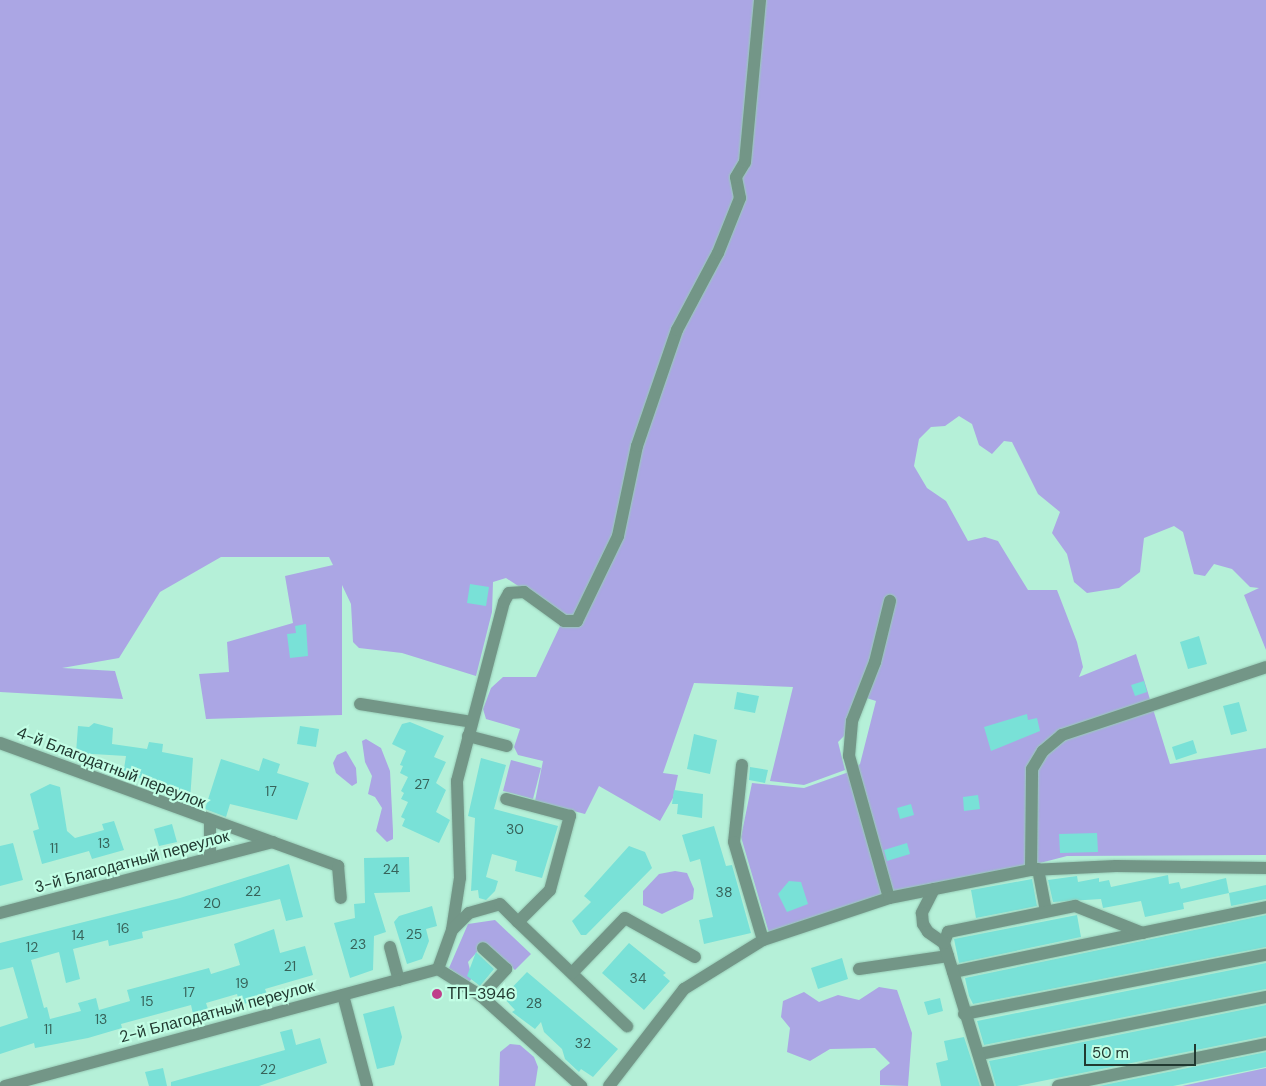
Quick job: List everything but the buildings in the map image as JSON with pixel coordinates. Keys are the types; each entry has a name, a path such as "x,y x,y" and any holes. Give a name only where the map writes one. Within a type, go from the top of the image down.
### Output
{"street":[{"path":"581,1086 482,996 438,969 452,930 460,878 457,781 506,597 516,591 524,592 564,621 577,621 618,536 637,446 677,330 718,253 740,198 736,177 745,162 760,0"},
{"path":"889,898 852,766 849,739 890,601"},
{"path":"1046,911 1035,869 1032,769 1043,751 1076,729 1266,667"},
{"path":"360,704 472,722"},
{"path":"468,736 507,746"},
{"name":"4-й Благодатный переулок","path":"0,743 210,822 273,842 338,866 341,898"},
{"path":"742,765 734,842 764,940"},
{"path":"506,799 570,816 550,890 518,922"},
{"path":"210,822 210,858"},
{"name":"3-й Благодатный переулок","path":"0,913 273,842"},
{"path":"609,1086 684,989 764,940 889,898 1035,869 1116,866 1266,868"},
{"path":"934,889 922,912 923,924 928,932 944,942 964,1014 980,1054 988,1086"},
{"path":"452,930 469,913 500,904 627,1026"},
{"path":"944,942 953,929 1075,906 1143,932"},
{"path":"953,972 1266,907"},
{"path":"572,973 625,918 695,957"},
{"path":"390,947 399,980"},
{"path":"482,996 506,969 483,948"},
{"path":"964,1014 1266,955"},
{"path":"859,968 948,956"},
{"name":"2-й Благодатный переулок","path":"5,1086 438,969"},
{"path":"343,995 367,1086"},
{"path":"980,1054 1266,997"},
{"path":"1058,1086 1266,1044"}],"shaded area":[{"path":"0,0 1266,0 1266,650 1244,595 1259,588 1250,587 1232,569 1214,564 1205,576 1194,574 1183,532 1174,526 1144,538 1140,572 1119,588 1087,593 1074,582 1067,554 1052,533 1060,512 1038,494 1012,442 1004,441 992,454 979,445 972,424 959,416 945,426 931,427 919,439 914,466 927,488 946,501 968,541 985,537 998,541 1028,590 1057,590 1077,642 1083,667 1079,677 1136,654 1170,764 1266,748 1266,855 1067,856 769,933 741,837 752,783 804,788 849,772 860,764 876,701 857,695 844,736 838,742 845,770 804,785 770,781 793,687 694,683 663,773 678,775 673,798 660,821 599,786 585,814 535,801 543,761 518,755 514,747 520,729 486,719 483,709 491,688 503,677 536,677 561,624 538,599 506,578 493,582 492,612 476,676 402,653 359,648 353,642 351,604 342,585 342,715 206,719 199,674 229,672 227,642 293,623 285,576 333,565 329,557 221,557 160,592 119,658 62,668 115,671 123,699 0,692"},
{"path":"366,739 381,748 390,771 393,839 387,842 376,831 382,808 375,797 368,794 372,776 365,762 362,741"},
{"path":"346,751 356,768 357,783 352,786 336,773 333,763 337,755"},
{"path":"511,760 541,768 533,799 503,791"},
{"path":"675,871 687,873 694,889 693,899 662,914 643,905 643,891 659,874"},
{"path":"495,920 531,954 515,970 485,943 468,962 472,978 469,982 449,968 468,924"},
{"path":"879,987 897,990 912,1033 908,1086 880,1085 880,1071 890,1063 875,1048 830,1049 810,1061 787,1052 790,1028 781,1017 783,1001 804,992 819,1002 838,995 859,1000"},
{"path":"510,1044 520,1045 534,1057 538,1067 535,1086 499,1086 500,1052"},
{"path":"1266,1068 1266,1086 1182,1086"}],"place":[{"name":"ТП-3946","path":"437,994"}]}
